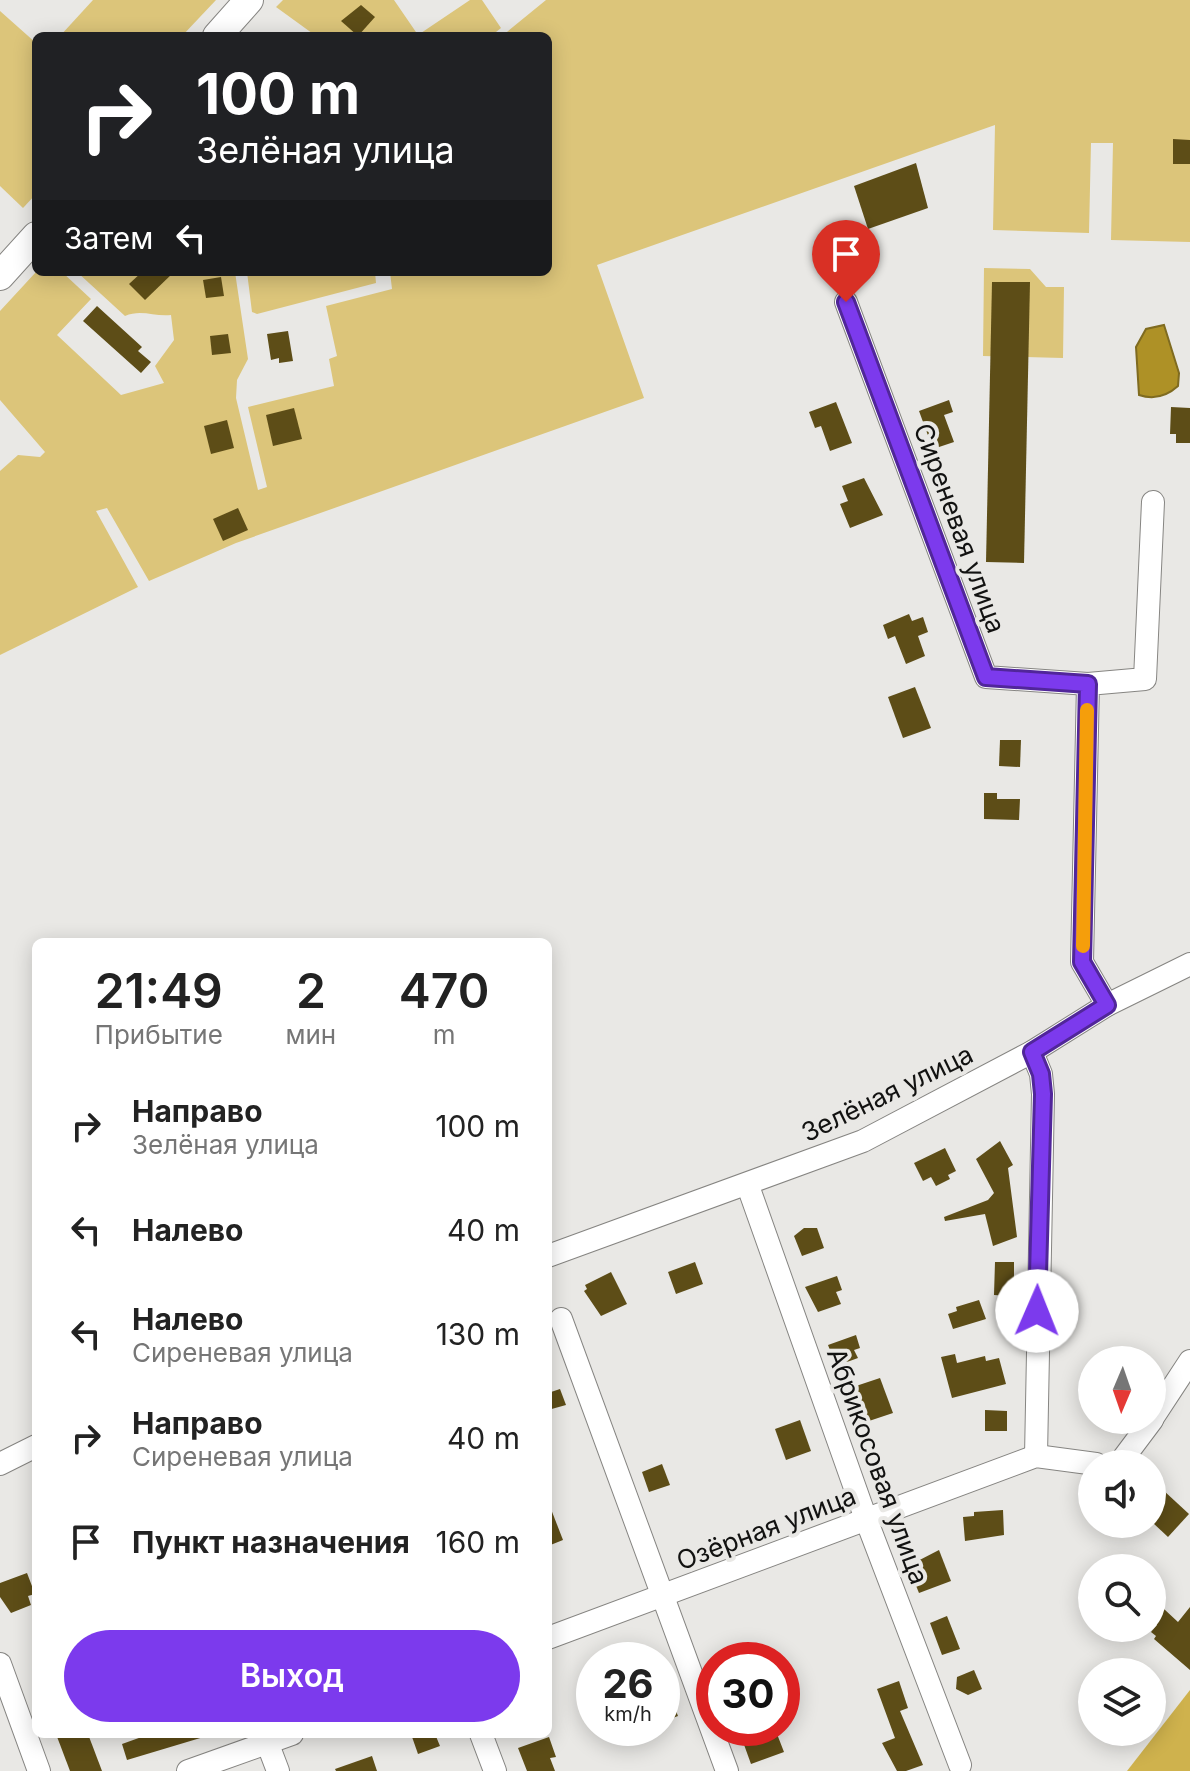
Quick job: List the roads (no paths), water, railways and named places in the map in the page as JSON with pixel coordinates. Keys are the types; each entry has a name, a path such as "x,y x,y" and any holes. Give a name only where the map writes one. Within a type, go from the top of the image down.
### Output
{"main road":[{"path":"221,32 249,0"},
{"path":"0,276 32,240"}],"street":[{"name":"Сиреневая улица","path":"846,302 986,677 1088,684"},
{"path":"1107,1005 1082,962 1088,684 1145,679 1153,502"},
{"name":"Зелёная улица","path":"552,1255 748,1186 863,1141 1032,1052 1107,1005 1190,964"},
{"path":"1032,1052 1041,1074 1043,1094 1036,1456"},
{"name":"Абрикосовая улица","path":"748,1186 866,1519 960,1765"},
{"path":"561,1319 727,1771"},
{"path":"1166,1398 1190,1361"},
{"path":"0,1464 32,1448"},
{"name":"Озёрная улица","path":"552,1637 1036,1456 1078,1462"},
{"path":"0,1664 39,1771"},
{"path":"483,1738 495,1771"},
{"path":"188,1771 266,1739 278,1771"}]}
